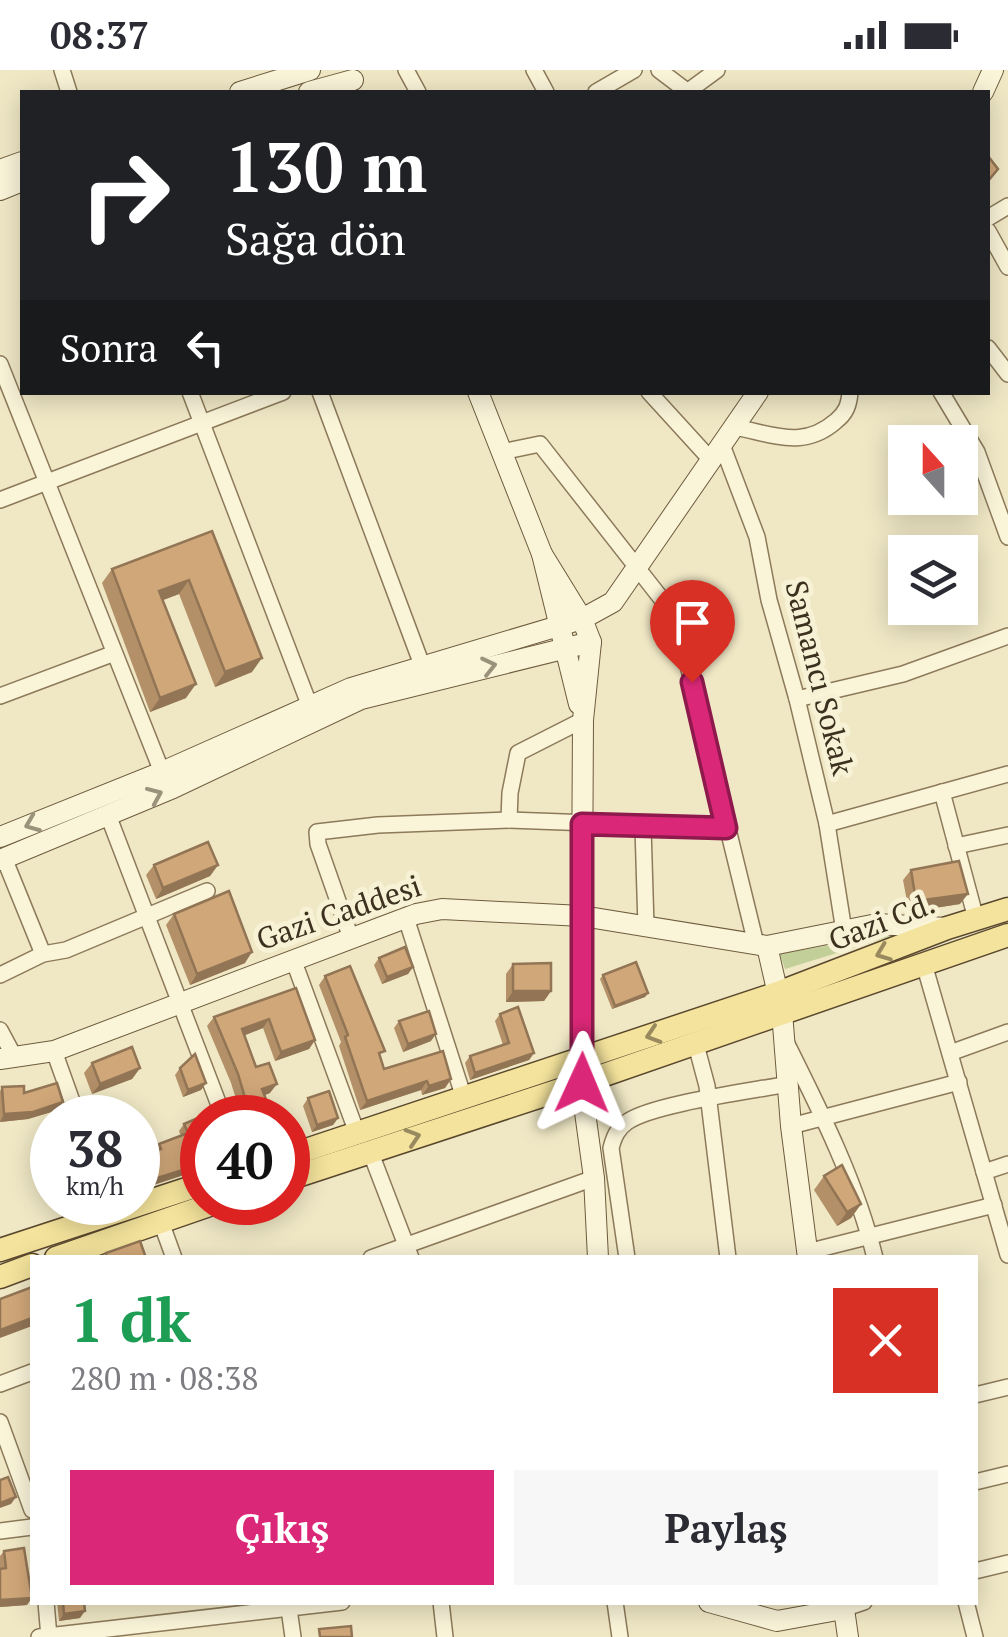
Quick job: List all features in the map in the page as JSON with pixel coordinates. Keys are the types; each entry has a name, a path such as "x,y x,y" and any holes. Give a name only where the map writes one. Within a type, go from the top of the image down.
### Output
{"main road":[{"name":"Gazi Cd.","path":"780,1003 947,928 1008,909"},
{"name":"Gazi Cd.","path":"780,1003 924,964 1008,935"},
{"path":"310,1152 363,1142 780,1003"},
{"path":"310,1168 464,1098 695,1041 780,1003"},
{"path":"65,1255 180,1215"},
{"path":"0,1250 65,1225"},
{"path":"0,1276 30,1267"}],"street":[{"path":"246,90 310,70"},
{"path":"599,90 634,70"},
{"path":"660,70 685,90"},
{"path":"690,90 718,70"},
{"path":"317,90 353,81"},
{"path":"990,236 1008,267"},
{"path":"990,351 1008,374"},
{"path":"0,364 162,772"},
{"path":"191,395 309,704"},
{"path":"0,500 275,395"},
{"path":"321,395 422,666"},
{"path":"479,395 542,554 582,720"},
{"path":"654,395 722,444 805,440 826,430 842,416 850,395"},
{"path":"1,852 309,704 422,666 582,620 613,602 756,395"},
{"path":"943,395 977,452 1008,537"},
{"path":"501,452 540,444 664,602 684,645 726,828 780,1003 808,1255 994,1204"},
{"name":"Samancı Sokak","path":"722,444 758,536 769,600 826,824 844,931"},
{"path":"542,554 591,642 582,720 582,1071 598,1255"},
{"path":"797,700 903,674 1008,636"},
{"path":"1,852 173,788 361,699 591,642"},
{"path":"0,675 3,695 112,654"},
{"path":"509,820 518,753 582,720"},
{"path":"826,824 1008,774"},
{"path":"942,792 976,919"},
{"path":"108,815 216,1095"},
{"path":"351,938 317,832 378,825 509,820 726,828"},
{"path":"643,827 646,927"},
{"path":"956,846 1008,835"},
{"path":"1,852 43,954"},
{"path":"0,974 207,892"},
{"name":"Gazi Caddesi","path":"8,1059 54,1051 351,938 442,909 582,916 762,945 877,924 947,928"},
{"path":"406,918 464,1098"},
{"path":"294,959 409,1251 594,1178"},
{"path":"924,964 1008,1255"},
{"path":"0,1030 8,1059"},
{"path":"950,1053 1005,1033 1008,1051"},
{"path":"784,1038 823,1118 873,1255"},
{"path":"695,1041 708,1100 728,1255"},
{"path":"54,1051 70,1095"},
{"path":"791,1126 959,1082"},
{"path":"627,1255 611,1148 616,1133 638,1116 788,1084"},
{"path":"984,1172 1008,1164"},
{"path":"161,1222 173,1255"},
{"path":"0,1384 30,1373"},
{"path":"978,1395 1008,1388"},
{"path":"0,1422 30,1504"},
{"path":"978,1481 1008,1474"},
{"path":"0,1531 30,1528"},
{"path":"978,1570 1008,1563"},
{"path":"46,1605 49,1636"},
{"path":"441,1605 445,1637"},
{"path":"615,1605 620,1637"},
{"path":"720,1605 777,1621 843,1606 848,1637"},
{"path":"967,1605 975,1637"},
{"path":"39,1637 152,1630 288,1606 293,1637"}],"green space":[{"path":"905,932 785,969 780,954"}],"building":[{"path":"990,159 998,169 990,179"},
{"path":"212,531 262,658 225,672 189,580 159,591 196,684 160,698 112,569"},
{"path":"208,842 218,865 163,888 154,865"},
{"path":"959,861 968,894 916,901 911,870"},
{"path":"229,891 252,952 197,974 174,914"},
{"path":"405,947 413,967 387,977 379,958"},
{"path":"636,962 648,993 615,1006 603,975"},
{"path":"551,963 551,991 513,991 513,964"},
{"path":"350,966 385,1051 379,1053 384,1069 443,1051 451,1079 429,1086 427,1081 367,1101 345,1037 348,1035 325,976"},
{"path":"296,988 315,1040 281,1052 269,1019 242,1029 256,1067 269,1063 277,1084 262,1089 264,1095 244,1095 214,1017"},
{"path":"518,1007 534,1053 475,1073 470,1056 509,1043 500,1014"},
{"path":"429,1011 436,1034 408,1044 399,1021"},
{"path":"132,1047 140,1068 100,1084 92,1063"},
{"path":"195,1054 206,1083 188,1090 180,1068"},
{"path":"57,1083 61,1095 30,1095 30,1112 4,1114 2,1087 24,1086 24,1093"},
{"path":"329,1091 338,1118 317,1125 310,1097"},
{"path":"180,1136 180,1171 160,1177 160,1144"},
{"path":"842,1165 861,1204 847,1212 824,1176"},
{"path":"140,1241 145,1255 106,1255"},
{"path":"30,1288 30,1319 0,1330 0,1299"},
{"path":"8,1477 16,1497 0,1503 0,1480"},
{"path":"24,1548 30,1598 0,1600 0,1569 6,1568 4,1551"},
{"path":"63,1605 84,1605 85,1611 64,1614"},
{"path":"351,1626 352,1637 320,1637 319,1629"}],"route":[{"path":"582,1083 582,824 726,828 692,682"}]}
